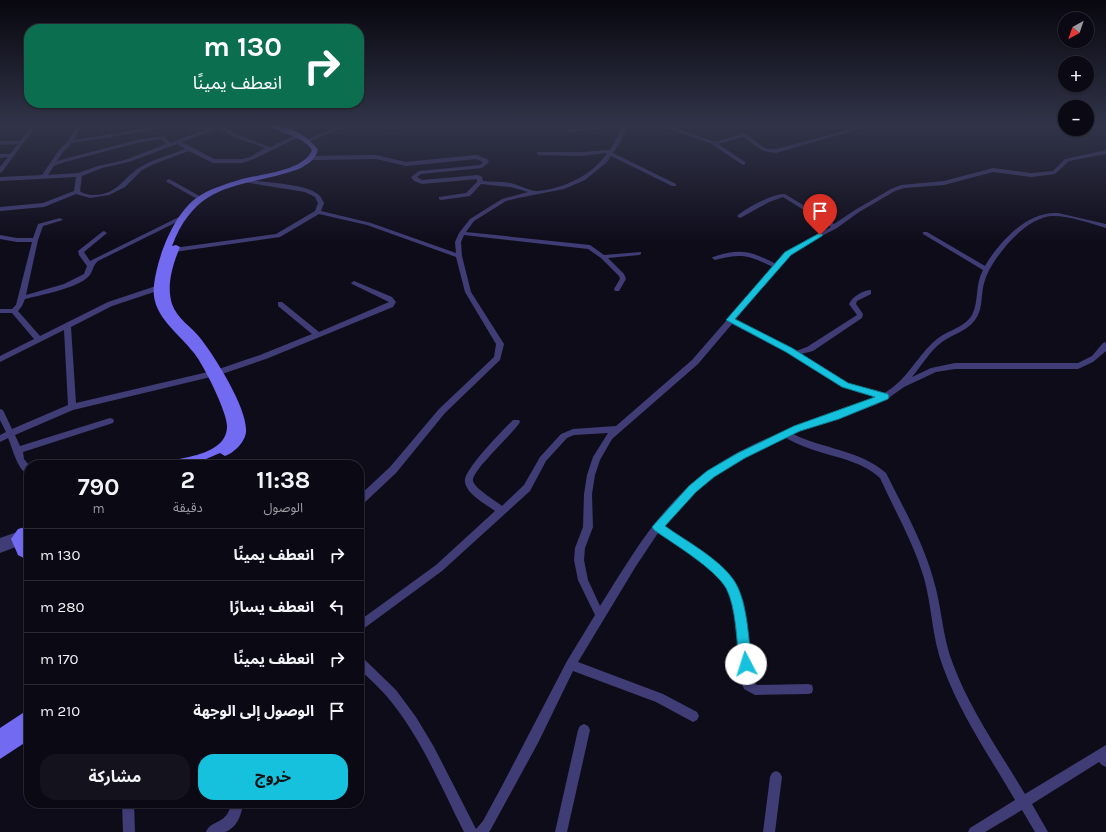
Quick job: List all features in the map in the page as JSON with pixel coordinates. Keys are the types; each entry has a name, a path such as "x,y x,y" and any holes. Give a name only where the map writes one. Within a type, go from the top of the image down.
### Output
{"main road":[{"path":"211,460 224,453 235,442 241,433 241,425 238,416 215,373 168,313 160,306 158,288 159,277 166,253 183,217 190,207 201,199 223,188 293,168 299,165"},
{"path":"168,313 166,288 174,250 190,215 205,200 248,181"},
{"path":"195,460 210,455 226,443 231,435 232,426 215,373"},
{"path":"24,535 22,551 24,552"},
{"path":"0,736 24,719"},
{"path":"0,752 24,735"}],"street":[{"path":"44,176 53,165"},
{"path":"0,178 79,175 112,165"},
{"path":"77,192 89,197 106,194 121,188 132,175 140,169 150,165"},
{"path":"480,182 480,178 475,177 422,182 416,180 414,177 419,173 483,165"},
{"path":"364,497 393,470 446,407 497,358 500,344 468,292 459,256 458,242 462,233 472,220 493,205 516,196 562,188 578,182 602,165"},
{"path":"634,165 674,186"},
{"path":"600,616 580,573 579,552 588,528 588,494 591,475 596,459 608,437 696,362 776,266 788,254 796,248 835,227 857,211 876,201 892,190 903,186 927,185 956,180 993,170 1031,175 1048,173 1055,172 1062,165"},
{"path":"77,192 79,175"},
{"path":"169,181 201,199"},
{"path":"174,250 278,236 318,212 322,203 321,200 314,194 271,184 248,181"},
{"path":"480,182 512,185 536,193"},
{"path":"441,198 468,195 480,182"},
{"path":"0,209 44,205 77,192"},
{"path":"740,216 767,201 783,195 835,227"},
{"path":"318,212 373,225 459,256"},
{"path":"902,384 930,349 941,339 971,321 975,316 979,304 981,282 987,270 1011,237 1039,216 1050,214 1061,215 1106,226"},
{"path":"22,298 76,281 87,275 90,265 96,260 183,217"},
{"path":"14,311 22,298 40,225 60,220"},
{"path":"90,265 82,255 81,251 104,233"},
{"path":"462,233 590,247 603,257 623,277 617,289"},
{"path":"924,233 987,270"},
{"path":"0,237 36,240"},
{"path":"715,258 743,252 776,266"},
{"path":"603,257 639,253"},
{"path":"0,439 34,422 72,407 215,373 263,358 392,305 393,302 387,296 354,283"},
{"path":"0,359 124,298 158,288"},
{"path":"794,354 810,349 860,316 852,304 854,300 869,292"},
{"path":"280,304 318,335"},
{"path":"0,311 14,311"},
{"path":"14,311 38,340"},
{"path":"730,320 794,354 845,385 885,397"},
{"path":"67,326 72,407"},
{"path":"487,830 571,665 637,555 657,527 692,489 710,474 742,455 785,434 885,397 902,384 934,370 955,366 1078,366 1094,359 1106,345"},
{"path":"0,412 18,450 20,460 24,465"},
{"path":"18,450 110,421"},
{"path":"502,511 475,491 469,482 469,478 476,466 516,422"},
{"path":"364,623 438,568 527,488 543,459 564,436 573,432 617,429"},
{"path":"785,434 800,442 865,463 883,476 922,558 929,580 943,653 949,669 975,722 1042,832"},
{"path":"657,527 711,564 729,583 734,592 740,616 745,652 746,682 748,685 755,690 808,689"},
{"path":"0,542 24,535"},
{"path":"0,549 24,535"},
{"path":"571,665 659,698 693,716"},
{"path":"364,667 380,681 401,705 416,728 471,832"},
{"path":"561,832 584,730"},
{"path":"974,832 1104,755"},
{"path":"769,832 776,777"},
{"path":"128,808 130,832"},
{"path":"212,832 231,821 235,816 236,808"}],"route":[{"path":"746,664 740,616 734,592 729,583 711,564 657,527 692,489 710,474 742,455 809,424 836,416 885,397 851,388 828,376 789,350 730,320 788,254 820,235"}]}
